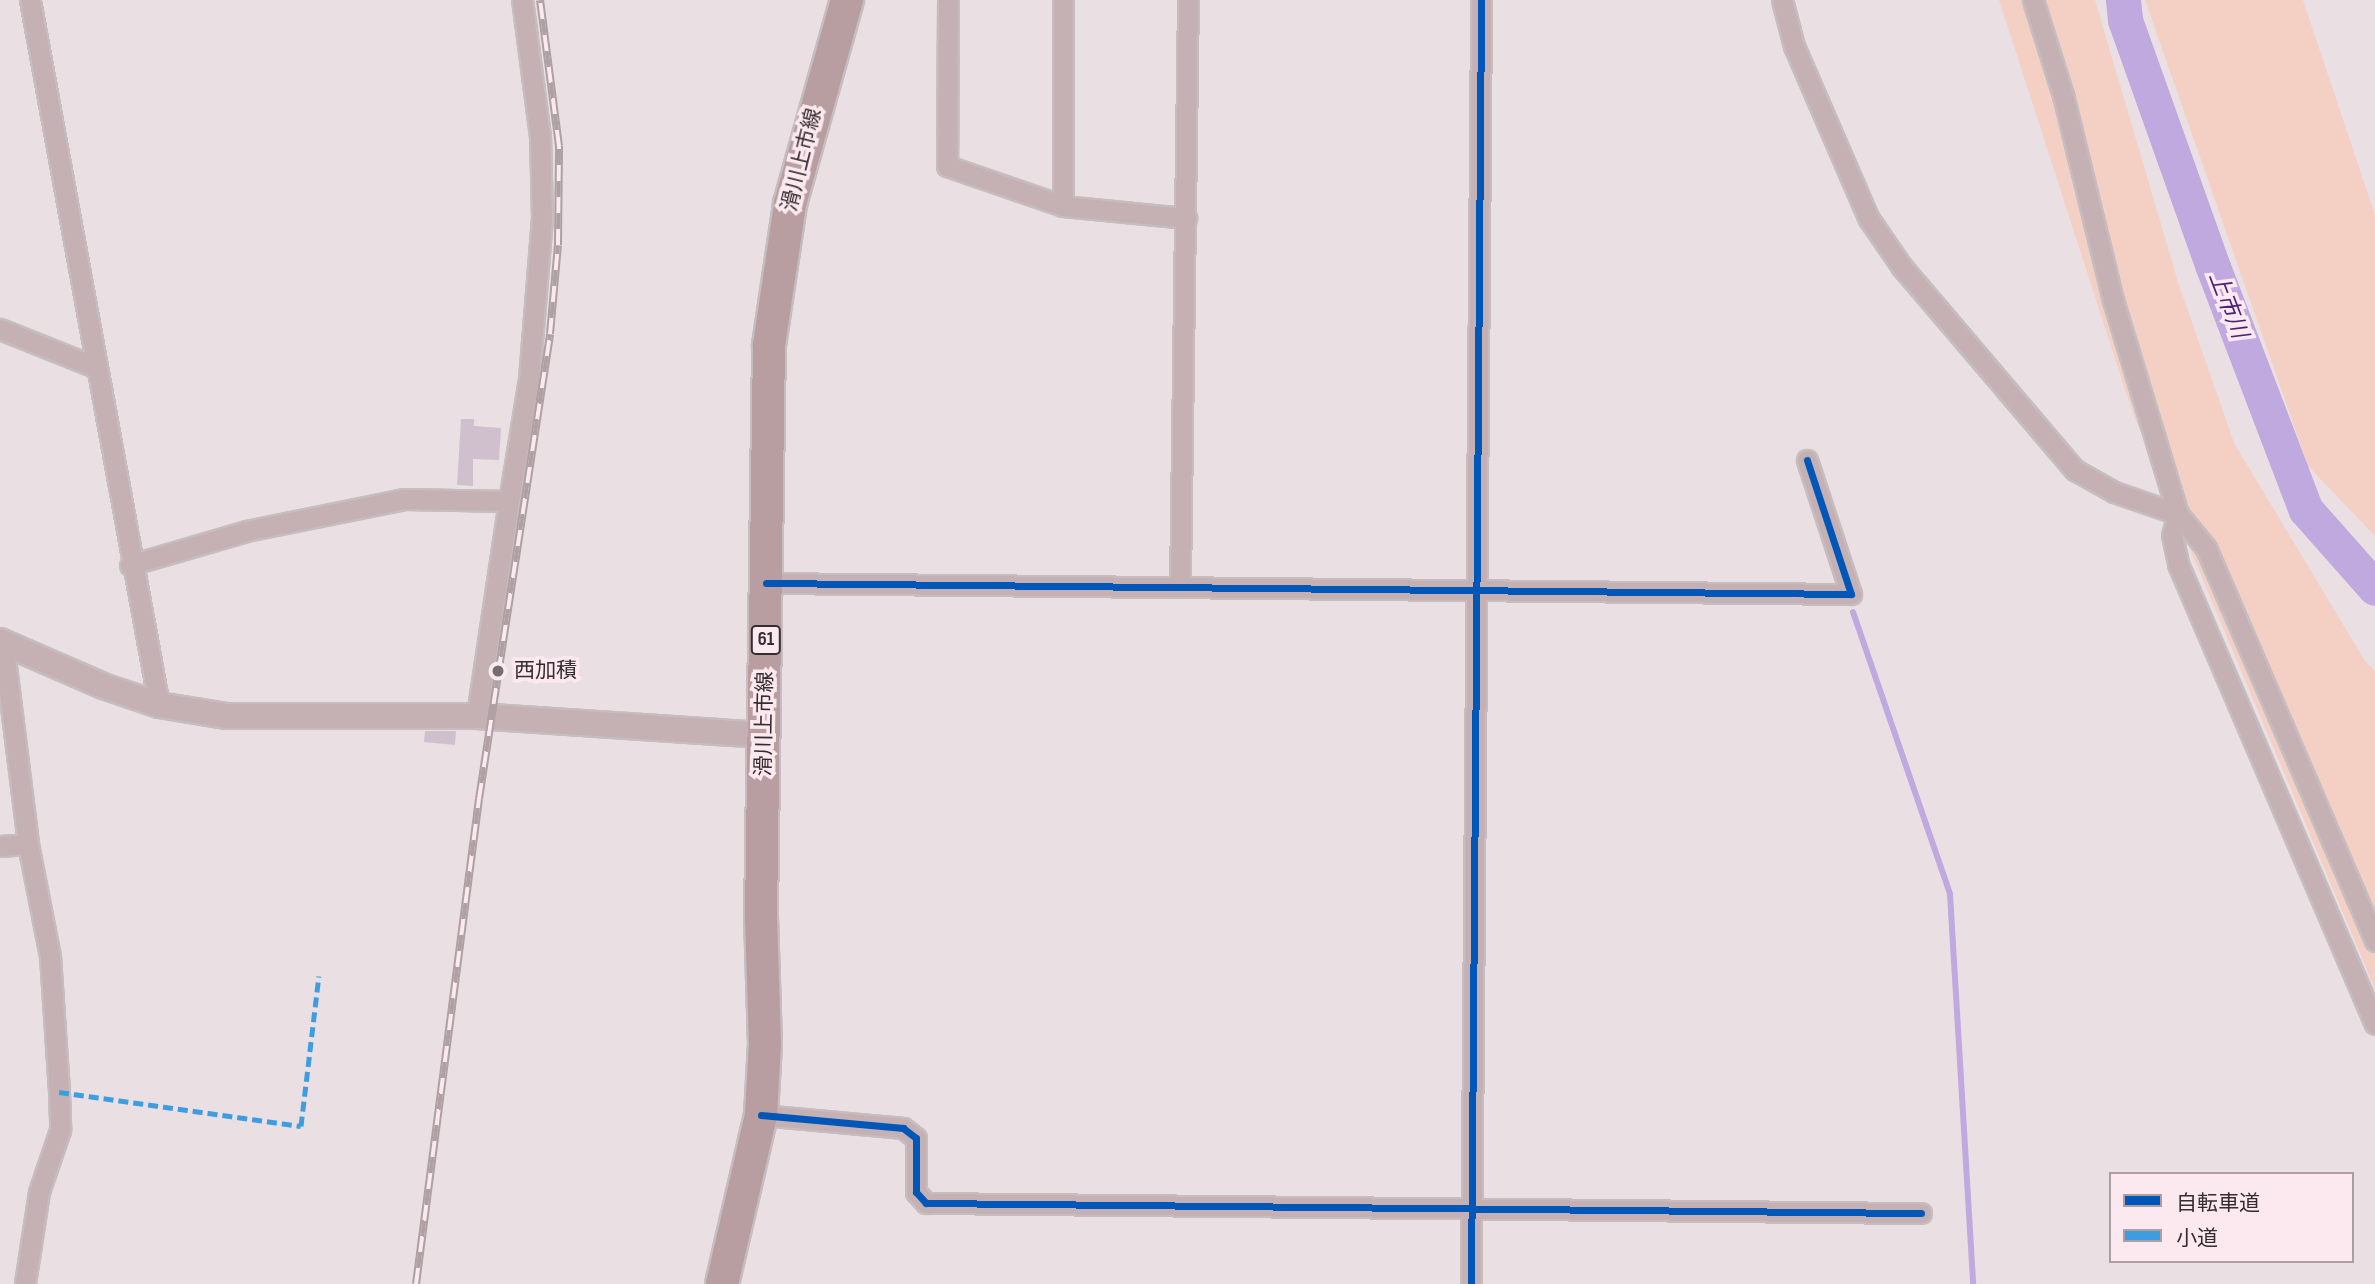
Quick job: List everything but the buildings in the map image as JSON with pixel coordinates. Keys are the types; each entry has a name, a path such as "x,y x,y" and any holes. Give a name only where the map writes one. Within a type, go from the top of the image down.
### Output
{"main road":[{"name":"滑川上市線","path":"722,1284 761,1115 769,345 774,302 804,145 847,0"}],"street":[{"path":"30,0 130,565 159,705"},
{"path":"477,716 529,379 542,217 540,136 522,0"},
{"path":"948,0 947,166 1063,206 1186,218"},
{"path":"1063,0 1063,206"},
{"path":"1180,585 1188,0"},
{"path":"1471,1284 1481,0"},
{"path":"1782,0 1794,46 1869,219 1902,267 2075,470 2114,492 2178,514"},
{"path":"2033,0 2063,95 2113,300 2178,514 2206,548 2375,941"},
{"path":"0,329 95,367"},
{"path":"766,583 1180,585 1851,594 1807,460"},
{"path":"130,565 246,531 404,499 509,501"},
{"path":"2178,514 2172,535 2178,564 2375,1024"},
{"path":"2,641 103,686 159,705 227,716 477,716 765,735"},
{"path":"2,641 28,844 50,956 61,1130 40,1192 25,1284"},
{"path":"0,846 28,844"},
{"path":"761,1115 903,1128 916,1138 916,1192 926,1203 1921,1213"}],"shaded area":[{"path":"1999,0 2095,0 2178,282 2234,443 2365,661 2375,671 2375,989 2132,411"},
{"path":"2145,0 2303,0 2375,215 2375,536 2308,466"}],"waterway":[{"name":"上市川","path":"2123,0 2125,20 2213,267 2306,510 2375,588"},
{"path":"1853,612 1950,894 1973,1284"}],"railway":[{"path":"416,1284 479,799 550,334 558,245 559,146 540,0"}],"marked path":[{"path":"59,1092 301,1126 319,976"}],"cycle path":[{"path":"1471,1284 1481,0"},
{"path":"766,583 1851,594 1807,460"},
{"path":"761,1115 903,1128 916,1138 916,1192 926,1203 1921,1213"}],"place":[{"name":"西加積","path":"498,671"}]}
